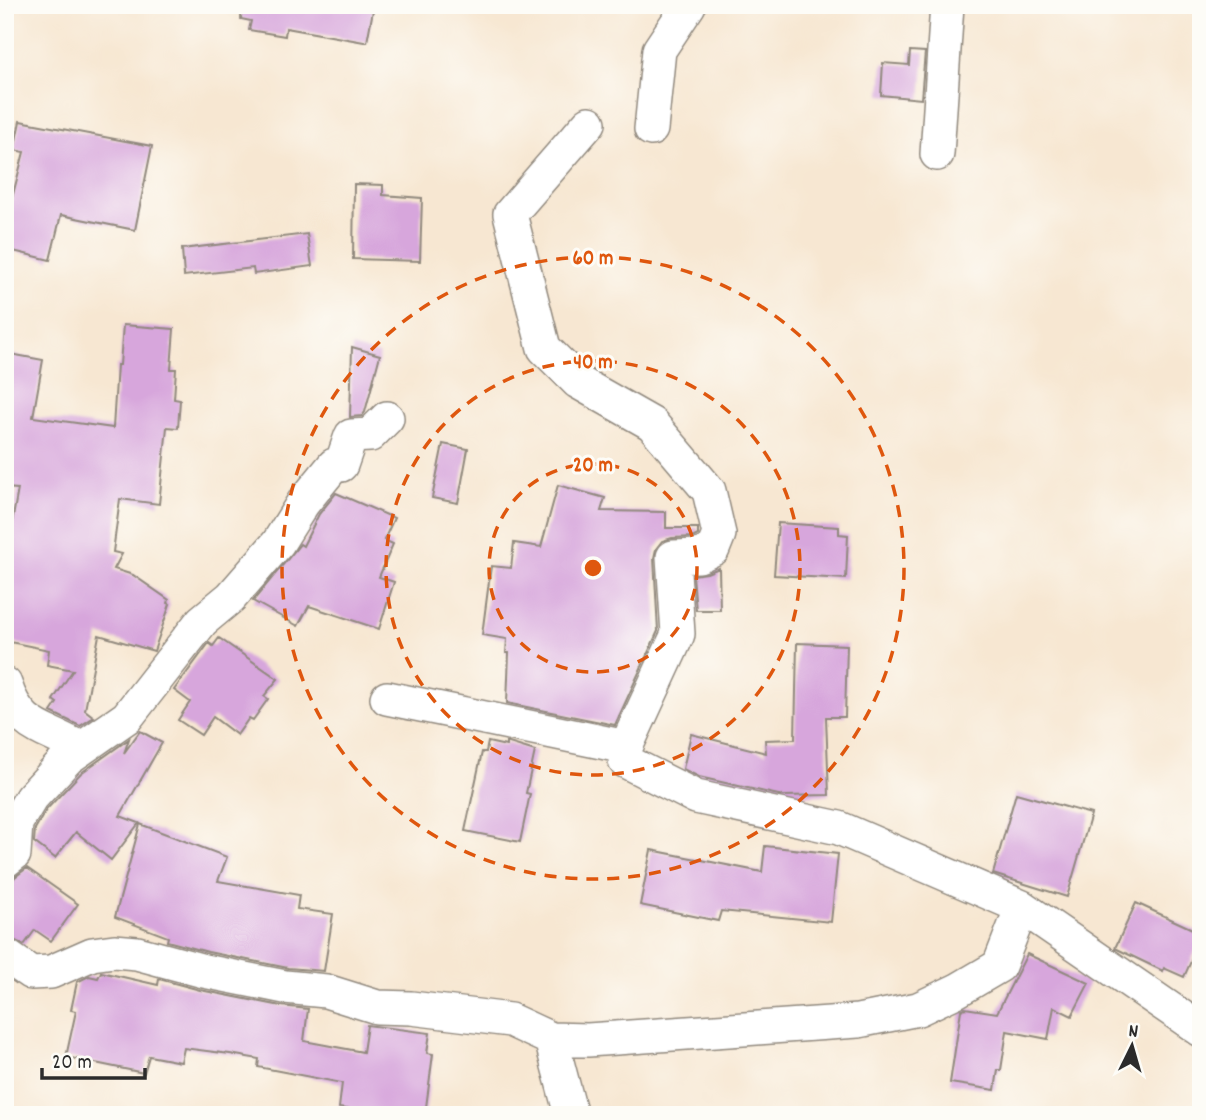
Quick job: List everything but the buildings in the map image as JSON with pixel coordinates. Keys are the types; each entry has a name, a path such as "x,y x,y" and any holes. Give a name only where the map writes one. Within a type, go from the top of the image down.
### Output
{"street":[{"path":"651,129 659,50 689,5"},
{"path":"937,154 947,5"},
{"path":"589,123 510,214 544,348 578,382 652,424 709,491 719,534 713,549 699,556 673,556 678,634 626,747 625,761 696,797 839,828 1022,907 1201,1030"},
{"path":"5,862 14,854 16,823 32,798 68,758 127,717 202,621 231,597 278,543 303,503 334,465 341,465 351,436 370,435 387,418"},
{"path":"5,684 22,717 46,733 81,749"},
{"path":"387,698 626,747"},
{"path":"5,955 30,974 51,972 92,954 114,951 137,953 204,971 285,987 326,991 377,1007 411,1008 510,1020 551,1039 602,1039 858,1021 918,1009 958,990 999,965 1022,907"},
{"path":"551,1039 571,1115"}]}
